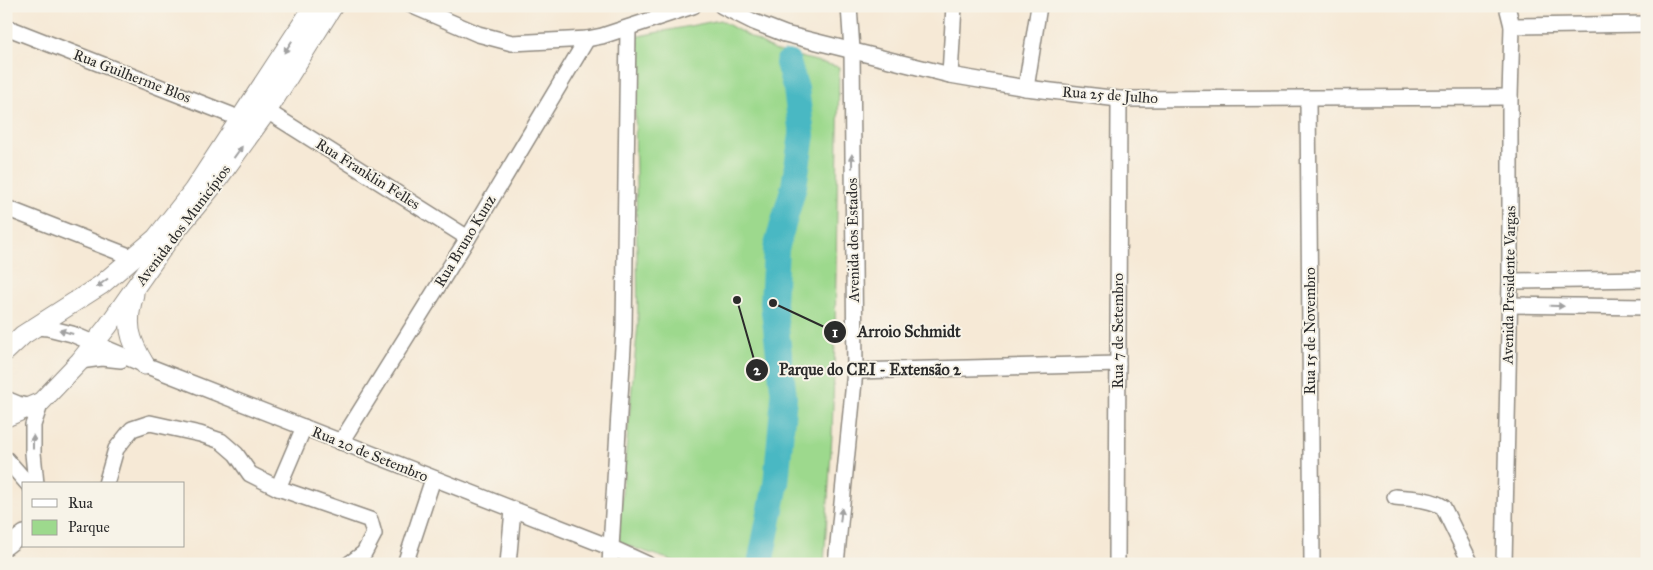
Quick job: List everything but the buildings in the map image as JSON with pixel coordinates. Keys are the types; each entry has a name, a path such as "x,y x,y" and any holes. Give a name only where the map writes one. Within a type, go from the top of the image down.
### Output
{"main road":[{"name":"Avenida dos Municípios","path":"6,417 36,404 80,362 169,240 215,183 314,6"},
{"name":"Avenida dos Municípios","path":"6,351 23,335 101,285 156,238 248,123 267,111 333,6"},
{"path":"137,286 130,307 130,331 134,346 145,366"}],"street":[{"path":"413,6 478,34 512,43 587,39 602,36 693,6"},
{"name":"Rua 25 de Julho","path":"722,6 754,22 785,34 950,75 1026,88 1119,99 1510,97"},
{"name":"Avenida dos Estados","path":"836,564 855,371 852,50 849,6"},
{"path":"950,75 954,6"},
{"path":"1026,88 1039,6"},
{"name":"Avenida Presidente Vargas","path":"1504,564 1510,280 1512,26 1507,6"},
{"path":"1512,26 1647,24"},
{"name":"Rua Guilherme Blos","path":"6,28 248,123"},
{"path":"610,564 624,330 628,28"},
{"name":"Rua Bruno Kunz","path":"341,442 468,238 587,39"},
{"name":"Rua 7 de Setembro","path":"1117,564 1119,99"},
{"name":"Rua 15 de Novembro","path":"1308,99 1312,564"},
{"name":"Rua Franklin Felles","path":"267,111 468,238"},
{"path":"6,208 134,258"},
{"path":"1510,280 1647,279"},
{"path":"1509,305 1647,307"},
{"name":"Rua 20 de Setembro","path":"36,328 66,332 83,338 145,366 612,548 647,564"},
{"path":"80,362 102,358 117,359 145,366"},
{"path":"855,371 1118,364"},
{"path":"6,399 18,404 36,404 33,425 36,482"},
{"path":"107,482 116,449 132,429 150,423 200,434 221,441 236,454 250,474 278,488 370,520 374,534 364,553 349,564"},
{"path":"278,488 304,427"},
{"path":"6,459 26,482"},
{"path":"405,564 433,479"},
{"path":"1395,497 1427,500 1443,507 1471,564"},
{"path":"508,564 513,510"},
{"path":"6,547 22,535"}],"green space":[{"path":"720,20 774,50 839,67 835,341 832,435 824,564 683,564 619,543 619,524 638,324 634,37"}],"waterway":[{"path":"761,559 776,484 784,397 773,303 776,249 794,186 802,135 796,89 788,63"}],"place":[{"name":"Parque do CEI - Extensão 2","path":"737,300"},
{"name":"Arroio Schmidt","path":"773,303"}]}
